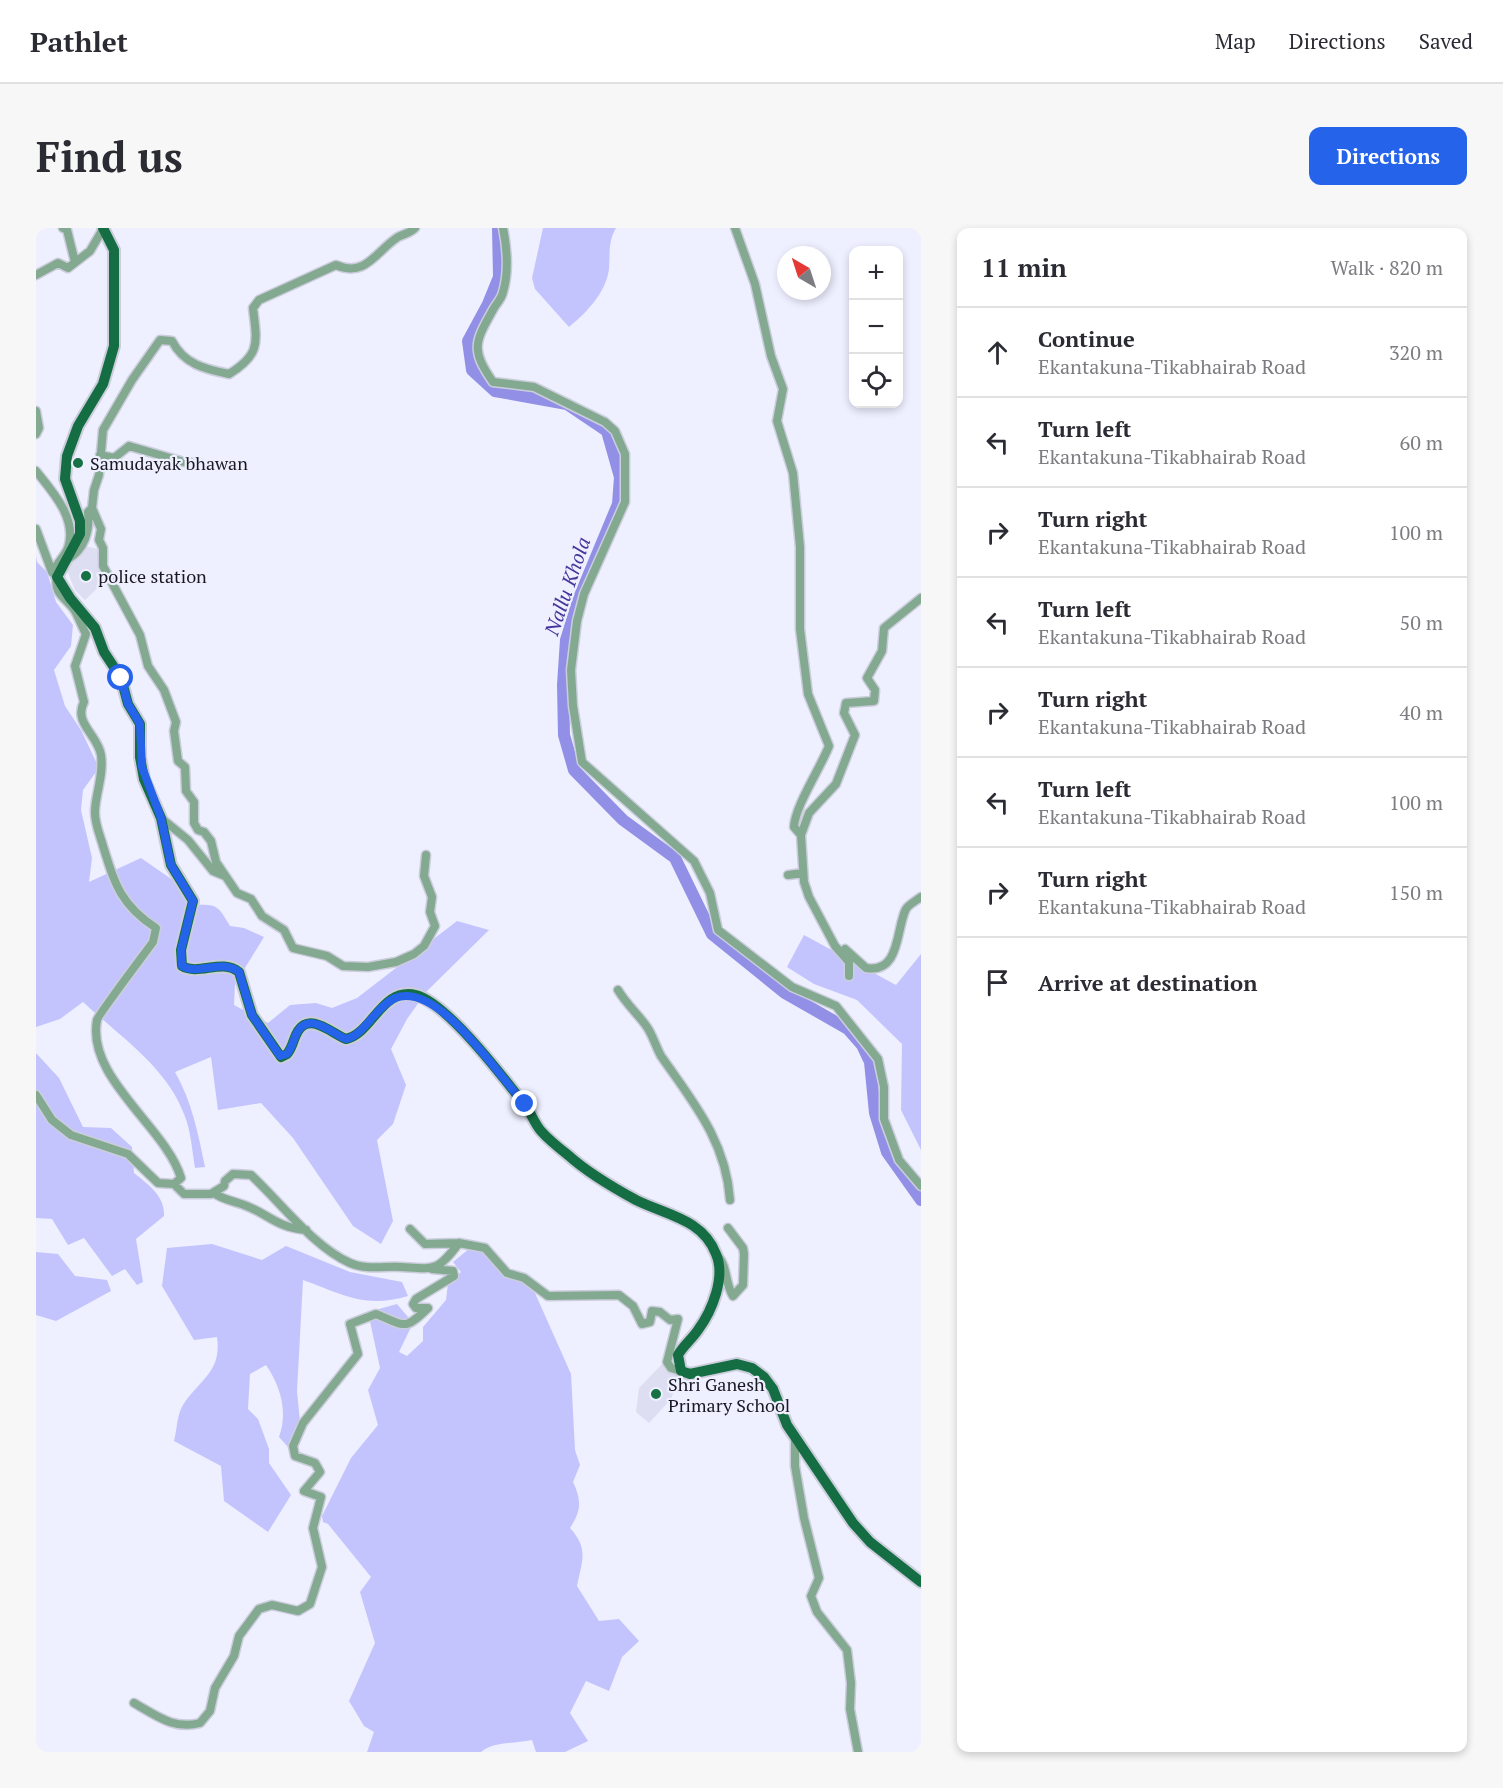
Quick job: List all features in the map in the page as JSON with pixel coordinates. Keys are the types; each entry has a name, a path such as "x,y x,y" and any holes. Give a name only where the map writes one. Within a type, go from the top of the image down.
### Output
{"main road":[{"path":"103,228 114,250 114,346 102,384 78,426 67,456 65,479 81,529 68,559 55,575 70,598 95,628 104,652 121,678 128,704 140,724 142,767 161,818 171,865 193,901 181,950 182,966 195,969 228,967 239,972 252,1015 278,1055 287,1054 298,1031 309,1023 315,1023 346,1039 357,1034 387,1002 408,994 426,999 467,1036 525,1104 539,1129 567,1155 583,1168 626,1194 698,1227 716,1253 720,1265 719,1278 706,1317 678,1355 681,1371 690,1374 737,1364 752,1368 773,1389 795,1437 861,1533 921,1582"}],"street":[{"path":"63,228 67,230 75,262"},
{"path":"36,275 58,263 68,268 90,251 103,228"},
{"path":"68,559 76,554 90,528 88,512 92,507 103,430 108,418 160,340 172,341 179,354 202,368 229,375 246,363 257,345 253,308 259,300 336,265 345,269 361,268 375,259 397,238 414,228"},
{"path":"503,228 507,251 503,293 476,339 476,353 482,366 493,382 534,387 605,422 615,431 625,454 625,501 584,594 577,621 571,690 582,762 694,861 710,893 718,930 792,987 836,1006 878,1059 884,1087 884,1119 899,1160 921,1186"},
{"path":"735,228 755,284 771,356 783,389 777,421 793,473 800,547 800,629 808,694 829,746 819,771 795,816 794,827 801,835"},
{"path":"36,411 39,428 36,434"},
{"path":"100,455 114,458 129,446 184,462 201,464"},
{"path":"36,471 57,496 69,525 68,548 55,575"},
{"path":"92,507 101,529 99,540 103,548 103,566 140,635 148,666 164,690 176,722 174,731 178,760 185,767 186,791 194,802 194,823 211,841 213,854 237,893 251,899 262,916 284,930 293,948 327,956 343,966 368,968 396,962 414,954 424,946 435,926 430,912 432,897 424,876 426,855"},
{"path":"36,529 55,575 55,585 60,596 74,609 86,634 75,666 84,702 80,711 81,720 101,753 99,793 95,811 114,883 123,900 136,915 156,928 153,942 97,1018 99,1048 114,1081 178,1168 181,1178 174,1184"},
{"path":"849,976 849,962 835,946 809,897 803,873 801,835 809,813 836,784 855,735 844,713 846,703 874,701 875,690 867,678 882,651 884,628 921,598"},
{"path":"161,818 188,840 213,871 225,876"},
{"path":"788,875 803,873"},
{"path":"831,937 866,968 881,966 894,954 906,909 921,897"},
{"path":"618,990 630,1009 646,1025 660,1054 680,1079 721,1149 730,1200"},
{"path":"36,1095 52,1120 70,1135 128,1154 158,1183 174,1184 184,1194 214,1192 224,1186 225,1181 233,1174 251,1175 318,1243 351,1264 453,1271 454,1276 416,1299 413,1304 417,1308 428,1308 411,1324 405,1326 376,1314 350,1324 358,1354 303,1423 292,1446 295,1455 315,1463 320,1472 304,1491 321,1497 313,1528 322,1567 310,1604 298,1611 272,1605 259,1609 239,1636 234,1656 215,1688 210,1711 200,1723 185,1727 170,1724 134,1704"},
{"path":"214,1192 223,1199 245,1205 279,1225 306,1230"},
{"path":"716,1253 724,1264 725,1276 733,1296 743,1285 744,1254 743,1248 728,1228"},
{"path":"410,1229 425,1244 459,1243 485,1248 507,1273 524,1278 548,1296 620,1295 633,1306 642,1324 650,1322 652,1311 660,1312 670,1320 678,1319 667,1362 671,1368 681,1371"},
{"path":"432,1269 447,1259 459,1243"},
{"path":"795,1437 795,1466 800,1497 819,1578 811,1596 816,1612 847,1650 851,1683 850,1709 858,1752"}],"shaded area":[{"path":"543,228 616,228 613,233 609,269 604,286 588,309 569,327 535,289 532,278"},
{"name":"police station","path":"84,546 98,549 104,582 85,600 75,590 67,570"},
{"path":"36,556 37,562 47,572 56,602 73,625 71,646 54,670 65,706 81,730 99,768 83,790 81,810 92,858 89,882 141,858 177,883 193,905 216,907 230,926 244,928 264,937 235,984 234,1005 268,1023 290,1005 316,1003 332,1008 357,998 457,921 489,930 427,991 407,1019 391,1049 406,1085 393,1124 377,1140 393,1221 381,1244 353,1226 293,1138 261,1103 218,1110 211,1057 175,1072 190,1106 205,1167 195,1168 188,1127 176,1097 154,1066 126,1040 83,1002 60,1019 36,1027"},
{"path":"804,935 896,985 921,954 921,1150 901,1110 902,1044 857,1000 814,984 787,967"},
{"path":"36,1053 59,1078 83,1127 111,1128 132,1147 134,1173 155,1192 162,1203 164,1216 136,1239 143,1282 137,1285 125,1269 112,1276 84,1238 68,1245 52,1219 36,1218"},
{"path":"212,1244 262,1260 286,1246 350,1272 402,1282 408,1296 393,1300 366,1300 342,1295 303,1280 297,1391 300,1422 289,1448 279,1437 283,1409 276,1382 266,1365 250,1374 248,1409 258,1419 269,1449 269,1463 291,1495 268,1532 224,1501 221,1466 174,1441 181,1409 213,1367 218,1349 217,1337 194,1340 162,1286 167,1248"},
{"path":"475,1244 535,1293 571,1374 575,1450 580,1465 573,1482 579,1506 570,1528 582,1549 577,1586 599,1621 619,1619 639,1641 622,1657 609,1691 586,1681 570,1713 588,1741 565,1752 536,1752 532,1740 498,1744 481,1752 367,1752 374,1732 364,1726 349,1701 375,1643 360,1592 371,1577 328,1524 323,1522 322,1516 351,1458 378,1425 368,1390 380,1368 368,1312 397,1304 413,1323 399,1352 407,1356 423,1341 423,1327 446,1300 448,1283 461,1272 453,1262"},
{"path":"36,1252 58,1254 75,1276 107,1280 111,1291 56,1321 36,1315"},
{"name":"Shri Ganesh Primary School","path":"663,1363 680,1375 671,1399 649,1423 636,1412 639,1388"}],"waterway":[{"name":"Nallu Khola","path":"498,228 499,277 488,304 468,341 472,370 495,391 567,404 607,431 620,477 618,504 579,598 566,640 563,685 564,735 574,770 623,820 675,858 712,934 785,993 848,1029 862,1045 870,1062 875,1113 887,1152 921,1200"}],"place":[{"name":"Samudayak bhawan","path":"78,463"},
{"name":"police station","path":"86,576"},
{"name":"Shri Ganesh Primary School","path":"656,1394"}],"route":[{"path":"121,678 128,704 140,724 142,734 140,757 144,779 161,818 171,865 193,901 181,950 182,966 187,969 211,966 235,968 241,977 252,1015 280,1056 284,1056 291,1050 298,1031 309,1023 315,1023 346,1039 351,1038 387,1002 408,994 426,999 467,1036 525,1104"}]}
